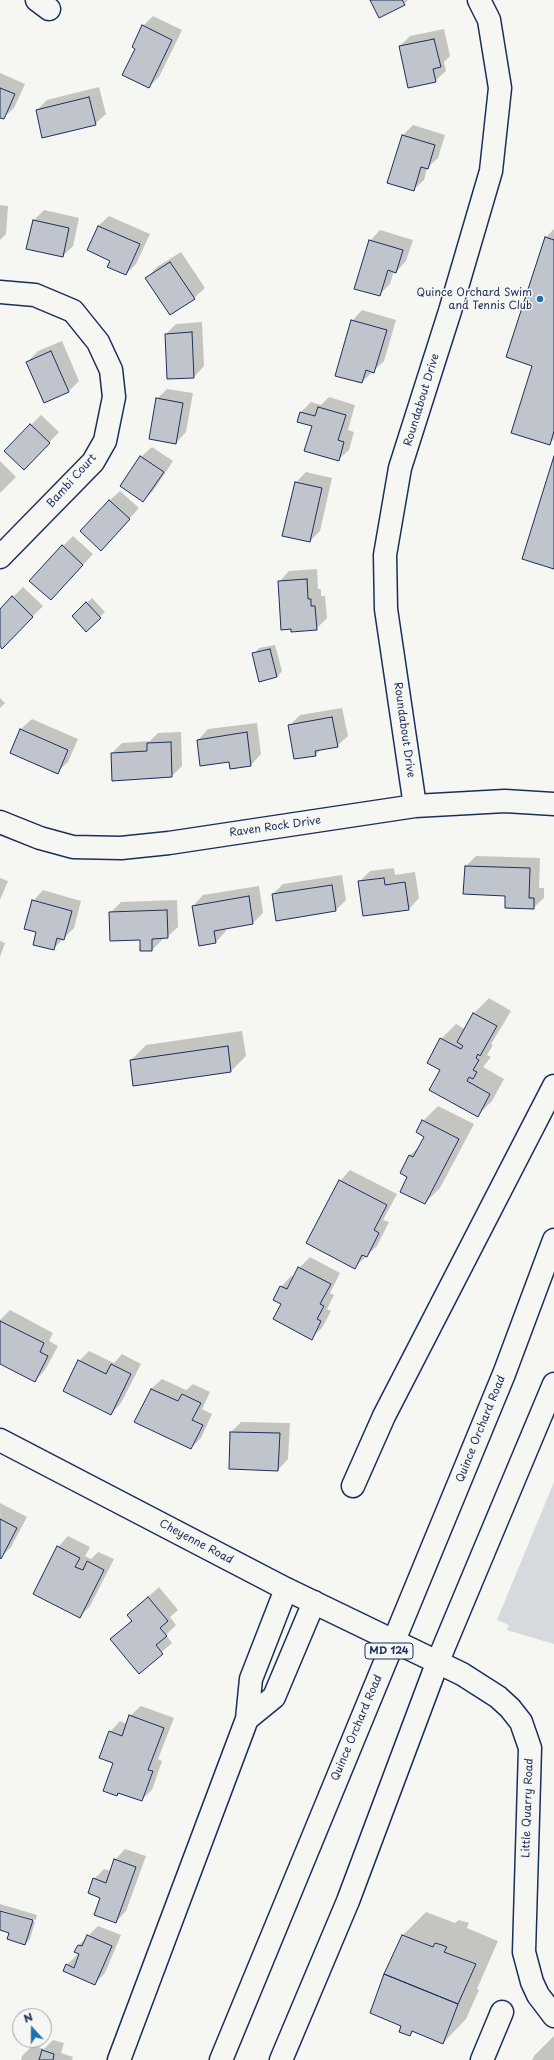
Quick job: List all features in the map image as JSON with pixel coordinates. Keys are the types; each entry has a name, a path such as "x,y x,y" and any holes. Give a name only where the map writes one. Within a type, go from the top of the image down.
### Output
{"street":[{"name":"Roundabout Drive","path":"415,806 386,609 385,555 400,468 450,311 490,171 500,88 489,20 479,0"},
{"name":"Bambi Court","path":"0,292 35,295 73,311 98,342 105,356 111,370 114,397 105,442 93,462 0,557"},
{"name":"Raven Rock Drive","path":"0,822 40,838 73,847 121,848 415,806 505,801 554,804"},
{"path":"353,1486 384,1416 554,1086"},
{"name":"Quince Orchard Road","path":"221,2060 504,1374 554,1240"},
{"path":"281,2060 348,1901 438,1661 554,1384"},
{"name":"Cheyenne Road","path":"0,1440 286,1589 394,1640"},
{"path":"119,2060 247,1719 251,1679 286,1589"},
{"path":"247,1719 274,1697 314,1602"},
{"name":"Little Quarry Road","path":"394,1640 438,1661 498,1696 521,1722 527,1735 530,1748 530,1781 524,1952 532,1982 538,1995 554,2016"},
{"path":"482,2060 502,2012"}],"shaded area":[{"path":"554,1482 554,1644 507,1630 509,1625 497,1620"}],"building":[{"path":"370,0 402,0 405,5 379,18"},
{"path":"142,25 172,40 149,88 122,75 135,49 132,47"},
{"path":"434,39 441,67 433,69 436,82 408,88 399,46"},
{"path":"0,88 15,94 4,119 0,118"},
{"path":"89,97 96,125 42,138 36,110"},
{"path":"402,135 435,145 428,169 421,167 414,191 387,183"},
{"path":"33,220 69,228 63,257 26,249"},
{"path":"98,226 140,244 126,275 107,267 110,261 87,250"},
{"name":"Quince Orchard Swim and Tennis Club","path":"545,237 554,240 554,431 550,445 511,433 532,366 506,357"},
{"path":"369,240 403,250 396,273 388,270 380,296 354,289"},
{"path":"170,262 195,299 170,315 145,278"},
{"path":"351,320 387,330 374,373 366,370 362,383 335,376"},
{"path":"192,332 194,378 167,379 165,334"},
{"path":"51,351 69,392 44,403 26,362"},
{"path":"156,398 183,403 176,444 149,439"},
{"path":"318,407 346,415 338,440 344,442 339,461 304,451 312,426 297,422 300,412 315,416"},
{"path":"30,424 50,443 24,470 4,451"},
{"path":"140,456 164,472 143,502 120,486"},
{"path":"554,456 554,569 522,559"},
{"path":"295,482 322,488 310,542 282,536"},
{"path":"109,500 130,519 101,551 80,531"},
{"path":"62,545 83,565 51,600 29,581"},
{"path":"307,579 308,599 311,599 311,606 315,606 317,630 291,632 291,629 281,630 278,581"},
{"path":"12,596 33,617 2,649 0,646 0,609"},
{"path":"86,602 101,618 86,632 72,616"},
{"path":"270,649 277,677 259,682 252,653"},
{"path":"332,717 338,747 315,751 316,756 294,759 288,725"},
{"path":"20,729 68,750 58,774 10,753"},
{"path":"247,732 251,766 230,769 229,762 200,766 197,740"},
{"path":"171,742 172,777 112,781 111,753 147,751 147,743"},
{"path":"465,866 530,868 529,898 534,898 534,909 505,908 505,896 463,894"},
{"path":"384,878 385,885 405,882 409,910 363,916 358,881"},
{"path":"332,885 336,911 276,921 272,894"},
{"path":"249,896 253,924 214,931 216,943 199,946 192,906"},
{"path":"32,900 72,911 64,940 57,938 54,950 33,945 36,932 24,929"},
{"path":"167,910 168,938 152,939 152,951 140,951 140,940 110,941 109,912"},
{"path":"473,1013 497,1026 480,1056 478,1054 476,1058 479,1060 473,1070 477,1072 473,1079 469,1077 467,1081 490,1094 478,1117 429,1090 440,1070 427,1063 440,1038 461,1049 463,1046 457,1042"},
{"path":"228,1046 231,1072 133,1086 130,1060"},
{"path":"422,1120 459,1139 425,1204 400,1192 407,1177 400,1173 409,1155 413,1157 424,1137 416,1132"},
{"path":"339,1180 387,1205 374,1230 379,1233 367,1257 362,1255 355,1269 306,1243"},
{"path":"298,1267 331,1284 320,1304 324,1306 317,1319 321,1321 312,1340 273,1319 281,1304 273,1300 280,1286 287,1289"},
{"path":"0,1321 44,1343 40,1352 48,1356 35,1382 0,1364"},
{"path":"78,1360 106,1374 111,1364 131,1374 111,1415 63,1391"},
{"path":"151,1389 178,1401 182,1394 201,1403 192,1420 203,1425 191,1449 134,1422"},
{"path":"230,1432 280,1433 278,1471 229,1469"},
{"path":"0,1519 17,1528 1,1559 0,1558"},
{"path":"57,1546 80,1558 75,1567 83,1570 87,1561 104,1570 80,1618 33,1594"},
{"path":"148,1597 168,1621 160,1628 167,1636 156,1645 163,1654 139,1674 110,1639 132,1621 127,1615"},
{"path":"129,1715 164,1728 148,1770 153,1771 142,1801 118,1793 117,1796 103,1791 113,1763 99,1758 109,1731 122,1736"},
{"path":"114,1859 136,1867 116,1923 94,1915 100,1898 88,1893 93,1878 106,1883"},
{"path":"0,1911 33,1920 25,1945 7,1939 9,1933 0,1930"},
{"path":"87,1935 112,1946 95,1985 63,1971 66,1964 74,1968 79,1954 74,1952 78,1945 82,1946"},
{"path":"402,1935 433,1947 435,1943 442,1945 447,1947 444,1952 476,1964 458,2004 384,1974"},
{"path":"384,1974 458,2004 443,2044 412,2031 410,2036 399,2032 401,2026 370,2013"},
{"path":"42,2050 54,2054 53,2060 39,2060"}],"place":[{"name":"Quince Orchard Swim and Tennis Club","path":"540,299"}]}
